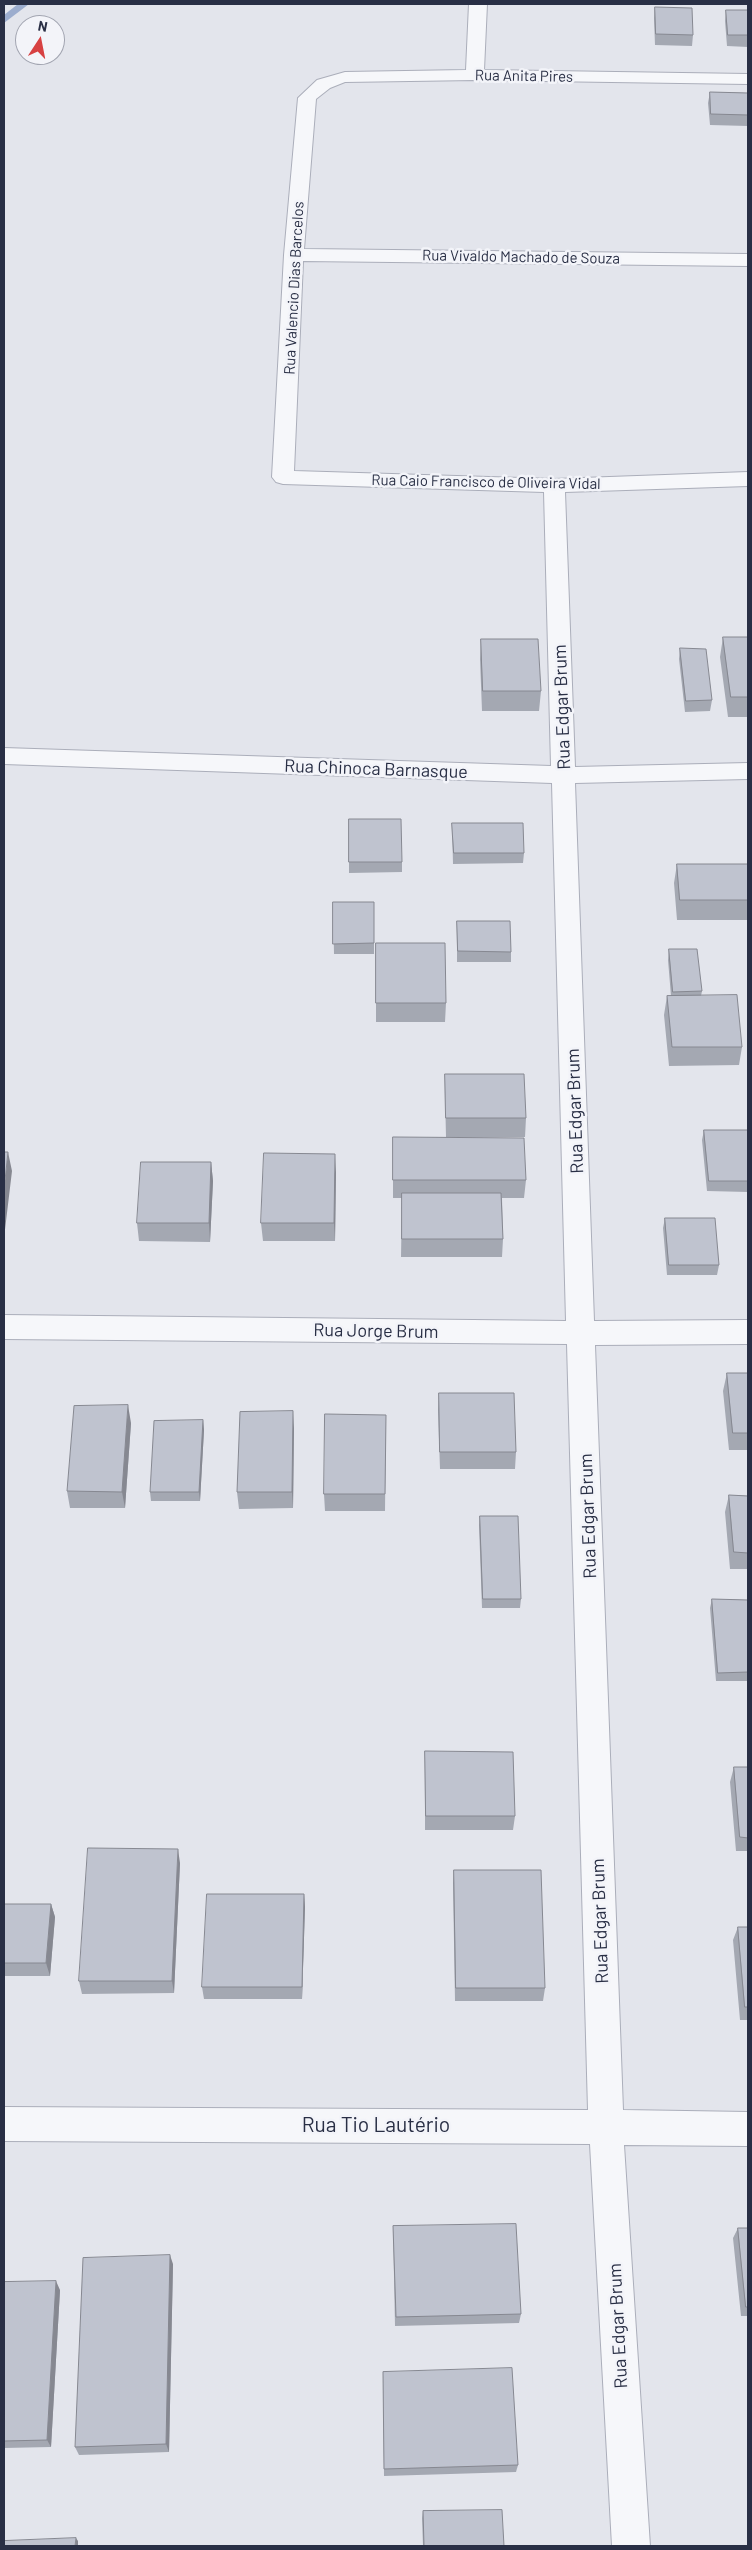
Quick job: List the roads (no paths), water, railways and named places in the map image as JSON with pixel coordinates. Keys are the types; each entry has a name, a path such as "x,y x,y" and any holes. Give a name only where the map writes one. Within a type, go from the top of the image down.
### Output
{"street":[{"path":"474,75 478,4"},
{"name":"Rua Anita Pires","path":"307,98 315,88 325,81 345,77 474,75 748,79"},
{"name":"Rua Valencio Dias Barcelos","path":"283,477 294,255 307,98"},
{"name":"Rua Vivaldo Machado de Souza","path":"294,255 748,260"},
{"name":"Rua Caio Francisco de Oliveira Vidal","path":"283,477 554,486 748,479"},
{"name":"Rua Edgar Brum","path":"554,486 606,2129 631,2546"},
{"name":"Rua Chinoca Barnasque","path":"4,756 564,775 748,771"},
{"name":"Rua Jorge Brum","path":"4,1327 582,1333 748,1332"},
{"name":"Rua Tio Lautério","path":"4,2124 442,2125 606,2129 748,2129"}],"waterway":[{"path":"4,20 24,4"}]}
